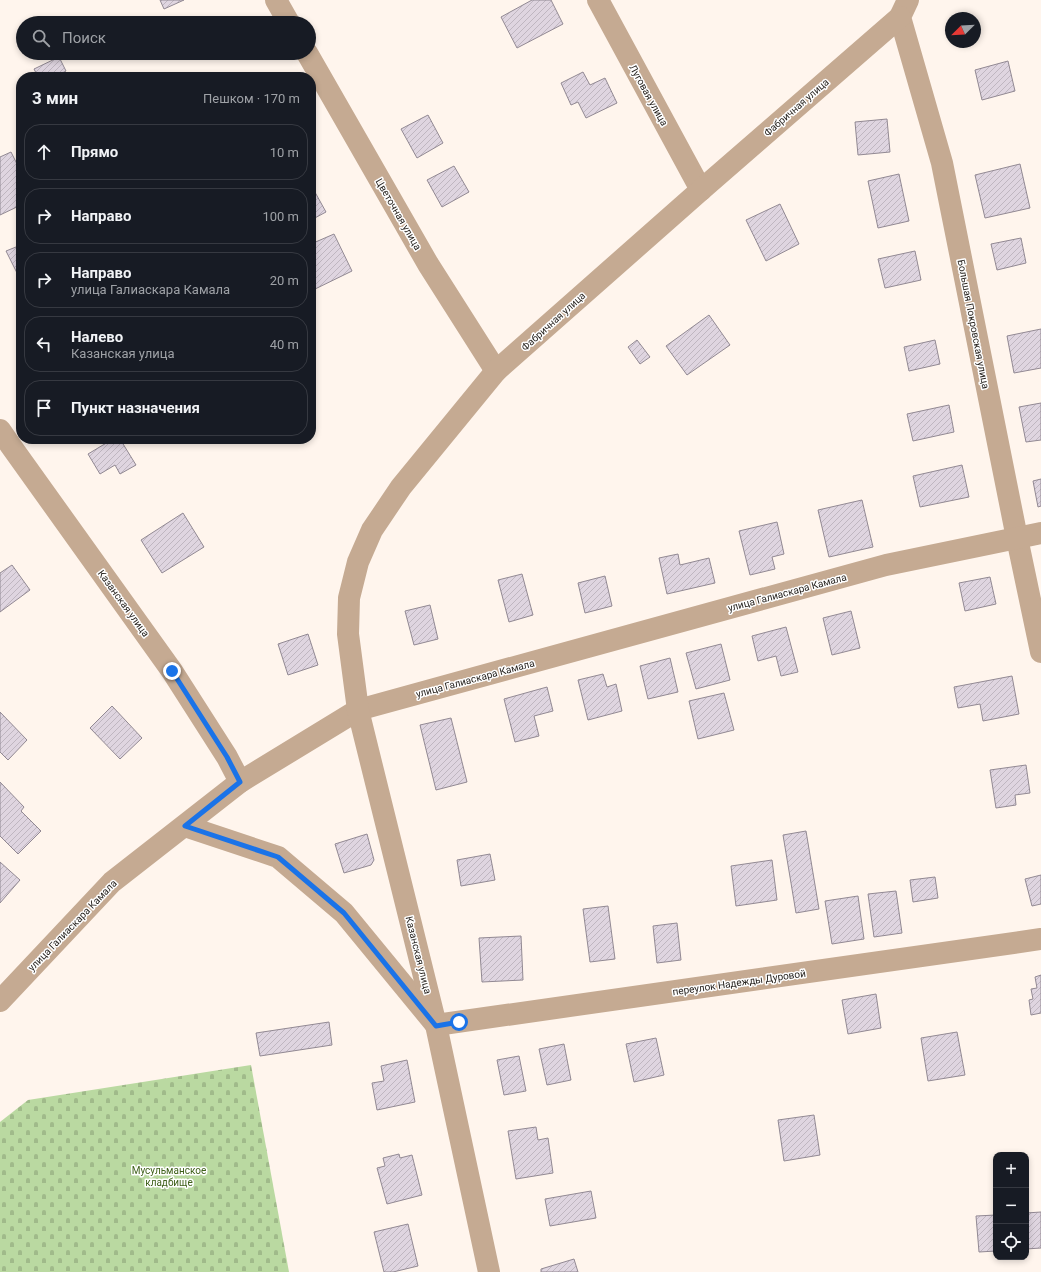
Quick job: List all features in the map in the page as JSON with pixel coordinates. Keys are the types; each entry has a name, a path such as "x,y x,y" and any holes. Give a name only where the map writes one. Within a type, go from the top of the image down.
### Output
{"street":[{"path":"276,0 286,16"},
{"name":"Луговая улица","path":"598,0 701,190"},
{"name":"Фабричная улица","path":"358,710 348,634 349,598 358,562 372,530 400,487 496,371 904,9"},
{"name":"Большая Покровская улица","path":"904,9 942,163 1041,652"},
{"name":"Цветочная улица","path":"311,60 428,264 496,371"},
{"name":"Казанская улица","path":"0,430 172,671 227,757 240,782"},
{"name":"улица Галиаскара Камала","path":"0,1001 112,882 240,782 358,710 886,565 1041,533"},
{"name":"Казанская улица","path":"358,710 436,1026 489,1272"},
{"path":"185,826 278,857 344,913 436,1026"},
{"name":"переулок Надежды Дуровой","path":"436,1026 1041,939"}],"green space":[{"name":"Мусульманское кладбище","path":"251,1065 289,1272 0,1272 0,1122 28,1100"}],"building":[{"path":"160,0 184,0 164,9"},
{"path":"532,0 551,0 563,24 517,48 501,17"},
{"path":"53,60 60,60 66,71 36,72 34,69"},
{"path":"1008,61 1015,91 982,100 975,70"},
{"path":"583,72 590,85 605,78 617,103 586,118 578,102 571,105 561,83"},
{"path":"428,115 443,143 417,158 401,129"},
{"path":"887,119 890,152 858,155 855,122"},
{"path":"11,152 16,162 16,207 0,215 0,157"},
{"path":"1020,164 1030,208 985,218 975,175"},
{"path":"454,166 469,192 442,207 427,180"},
{"path":"899,174 909,221 878,228 868,181"},
{"path":"316,194 326,212 316,217"},
{"path":"780,204 799,244 766,261 746,220"},
{"path":"334,234 352,271 316,289 316,242"},
{"path":"1021,238 1026,263 997,270 991,244"},
{"path":"16,247 16,271 6,251"},
{"path":"915,251 921,280 885,288 878,259"},
{"path":"709,315 730,345 687,375 666,346"},
{"path":"1041,329 1041,368 1014,373 1007,336"},
{"path":"637,340 650,357 640,364 628,347"},
{"path":"935,340 940,364 909,371 904,347"},
{"path":"1041,403 1041,440 1026,442 1019,407"},
{"path":"949,405 954,432 913,441 907,414"},
{"path":"105,444 123,444 136,465 120,474 115,465 100,474 88,454"},
{"path":"962,465 969,497 920,507 913,476"},
{"path":"1041,479 1041,506 1038,507 1033,481"},
{"path":"862,500 873,547 829,557 818,510"},
{"path":"183,513 204,547 162,573 141,540"},
{"path":"777,522 784,554 772,557 775,569 750,575 739,531"},
{"path":"678,554 680,565 709,558 715,583 667,594 659,558"},
{"path":"12,565 30,590 0,612 0,573"},
{"path":"522,574 533,615 509,622 498,580"},
{"path":"605,576 612,606 585,613 578,583"},
{"path":"990,577 996,604 965,611 959,583"},
{"path":"430,605 438,639 414,645 405,611"},
{"path":"851,611 860,648 832,655 823,618"},
{"path":"786,627 798,672 781,676 776,656 758,661 752,636"},
{"path":"308,634 318,665 288,675 278,644"},
{"path":"721,644 730,680 696,689 686,653"},
{"path":"670,658 678,692 648,699 640,666"},
{"path":"603,674 607,687 616,684 622,711 588,720 578,680"},
{"path":"1012,676 1019,714 983,721 980,704 958,708 954,687"},
{"path":"547,687 553,711 534,716 539,736 515,742 504,699"},
{"path":"724,693 734,730 698,739 689,701"},
{"path":"112,706 142,738 120,759 90,728"},
{"path":"0,712 27,740 8,760 0,752"},
{"path":"451,718 467,782 436,790 420,725"},
{"path":"1026,765 1030,793 1015,795 1016,805 996,808 990,770"},
{"path":"0,782 24,807 21,811 41,831 18,854 0,836"},
{"path":"806,831 819,909 796,913 783,835"},
{"path":"367,834 374,860 371,865 344,873 335,844"},
{"path":"490,854 495,880 461,886 457,860"},
{"path":"772,860 777,900 736,906 731,866"},
{"path":"0,862 20,880 0,903"},
{"path":"1041,875 1041,904 1032,906 1025,879"},
{"path":"935,877 938,898 913,902 910,880"},
{"path":"896,891 902,933 874,937 868,894"},
{"path":"858,896 864,939 832,944 825,901"},
{"path":"608,906 615,959 590,962 583,909"},
{"path":"677,923 681,960 657,963 653,926"},
{"path":"521,936 523,980 482,982 479,938"},
{"path":"1041,975 1041,1013 1031,1015 1029,1000 1033,999 1031,989 1037,988 1035,977"},
{"path":"876,994 881,1028 848,1034 842,1000"},
{"path":"329,1022 332,1045 260,1056 256,1033"},
{"path":"957,1032 965,1075 928,1081 921,1038"},
{"path":"656,1038 664,1075 634,1082 626,1044"},
{"path":"564,1044 571,1080 547,1085 539,1049"},
{"path":"519,1056 526,1091 504,1095 497,1060"},
{"path":"407,1060 415,1102 377,1110 372,1083 384,1081 381,1066"},
{"path":"814,1115 820,1155 784,1161 778,1120"},
{"path":"536,1127 538,1140 548,1138 553,1173 516,1179 508,1131"},
{"path":"399,1154 400,1158 412,1155 422,1195 387,1204 377,1168 385,1166 383,1158"},
{"path":"591,1191 596,1218 550,1226 545,1199"},
{"path":"1041,1212 1041,1248 1029,1249 1029,1213"},
{"path":"993,1215 993,1251 979,1252 976,1216"},
{"path":"408,1224 418,1266 393,1272 384,1272 374,1232"},
{"path":"574,1259 578,1272 541,1272 541,1269"}],"route":[{"path":"172,671 227,757 240,782 185,826 278,857 344,913 436,1026 459,1022"}]}
